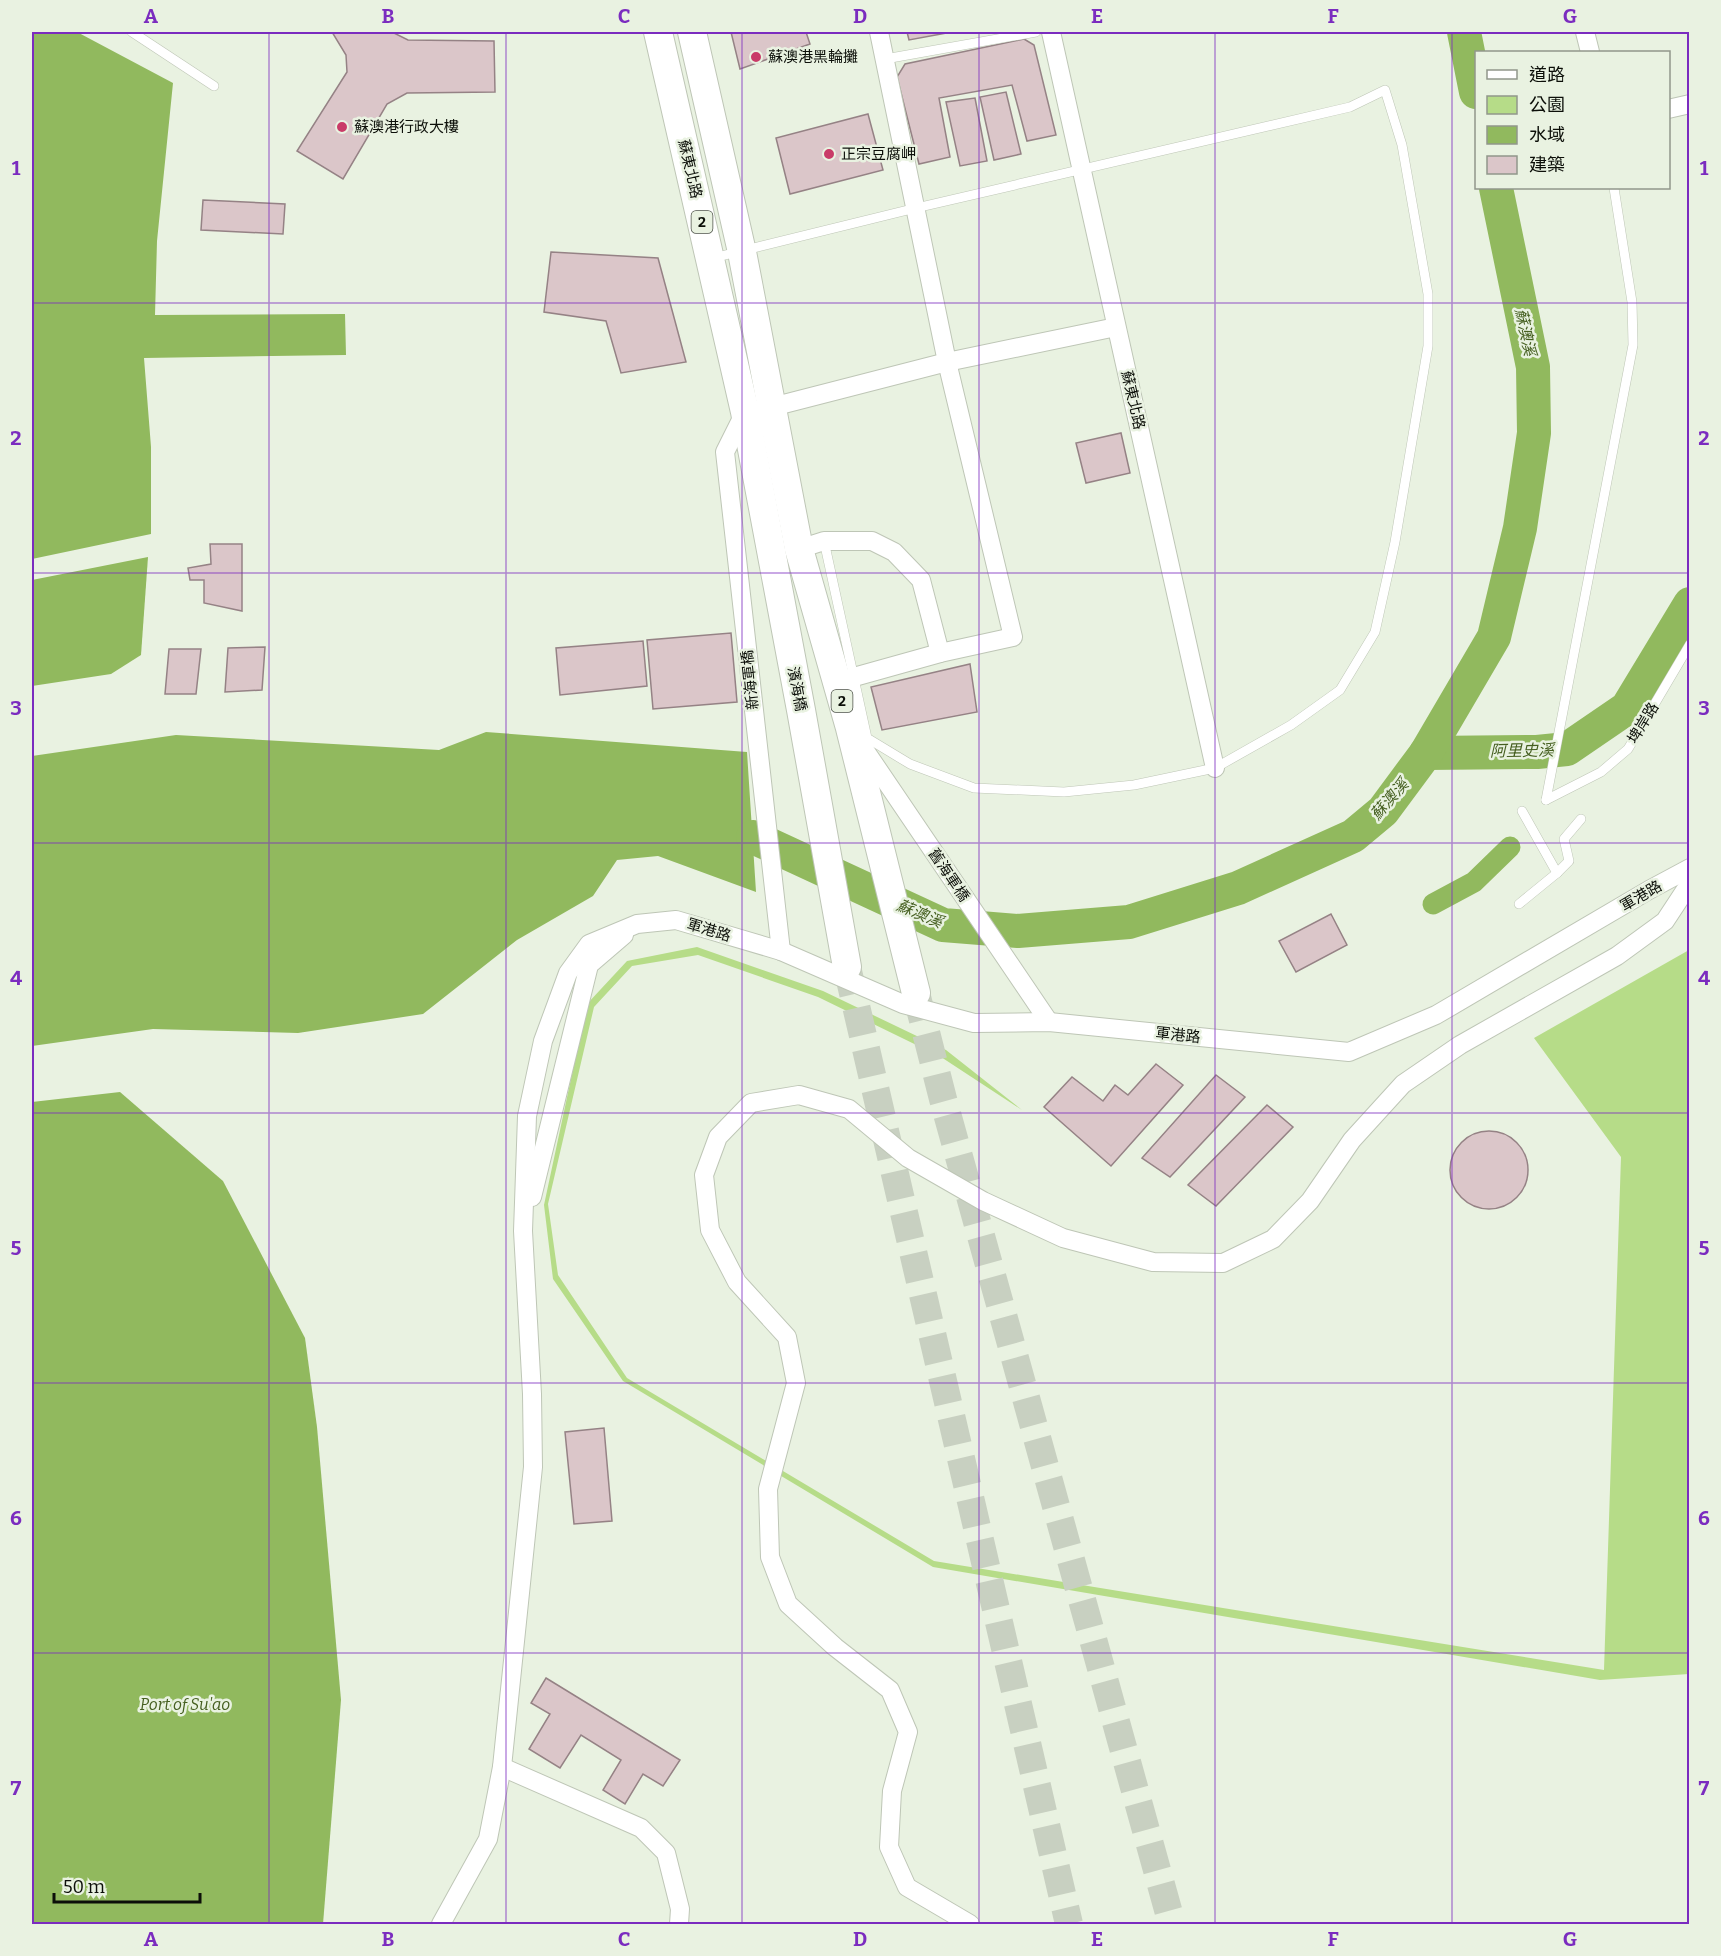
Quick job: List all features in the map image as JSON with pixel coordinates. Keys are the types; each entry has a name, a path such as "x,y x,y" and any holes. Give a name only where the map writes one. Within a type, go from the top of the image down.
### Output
{"main road":[{"name":"蘇東北路","path":"658,32 745,412"},
{"name":"2","path":"692,32 742,252 772,407 812,545 850,728 916,993"},
{"name":"濱海橋","path":"745,412 847,967"}],"street":[{"path":"854,677 1013,637 947,363 879,32"},
{"name":"蘇東北路","path":"1051,32 1215,768"},
{"path":"1585,32 1590,51"},
{"path":"1670,109 1689,104"},
{"path":"745,412 947,363 1116,327"},
{"name":"新海軍橋","path":"745,412 725,452 781,951"},
{"path":"812,545 872,541 894,552 921,580 940,654"},
{"name":"舊海軍橋","path":"850,728 1049,1022"},
{"name":"軍港路","path":"523,1231 527,1116 543,1041 568,973 589,944 637,924 676,920 781,951 903,1004 974,1023 1049,1022 1349,1052 1436,1015 1689,868"},
{"path":"970,1924 907,1887 889,1847 892,1791 908,1731 890,1690 835,1647 788,1604 770,1557 768,1489 796,1383 787,1336 737,1282 710,1230 704,1175 718,1137 751,1103 799,1095 849,1109 908,1158 983,1201 1064,1238 1153,1262 1223,1263 1273,1239 1310,1201 1352,1140 1403,1084 1460,1045 1617,956 1665,921 1689,883"},
{"path":"441,1924 488,1839 502,1767 533,1467 532,1394 523,1231 589,965 637,924"},
{"path":"502,1767 640,1828 666,1853 680,1909 679,1924"}],"lane":[{"path":"132,32 214,86"},
{"path":"885,59 1036,32"},
{"path":"710,258 1350,107 1385,90 1402,145 1428,294 1428,346 1395,542 1375,632 1340,690 1291,725 1215,768 1134,784 1064,792 974,788 910,764 867,738 854,677 812,545"},
{"name":"埤岸路","path":"1614,189 1632,302 1633,345 1546,800 1601,772 1628,749 1689,644"},
{"path":"1522,811 1557,873"},
{"path":"1518,904 1569,861 1564,839 1581,819"}],"green space":[{"path":"697,947 823,991 946,1050 1022,1110 941,1057 818,997 698,955 632,966 594,1007 548,1204 558,1275 627,1378 934,1561 1604,1670 1621,1157 1534,1038 1689,950 1689,1674 1600,1680 933,1567 623,1381 553,1279 544,1205 587,1004 627,961"}],"water":[{"path":"32,32 77,32 173,83 157,241 155,315 345,314 346,355 144,358 151,447 151,534 32,559"},
{"path":"148,557 141,655 111,674 32,686 32,580"},
{"path":"486,732 747,752 756,892 658,856 617,860 593,896 517,940 423,1014 298,1033 153,1029 32,1046 32,756 176,735 439,750"},
{"name":"Port of Su'ao","path":"120,1092 223,1181 305,1338 317,1427 341,1700 323,1924 32,1924 32,1102"}],"building":[{"name":"蘇澳港行政大樓","path":"332,32 392,32 408,40 494,41 495,92 407,93 387,104 343,179 297,151 347,72 346,55"},
{"name":"蘇澳港黑輪攤","path":"731,32 806,32 810,44 740,69"},
{"path":"907,32 952,32 909,40"},
{"path":"1024,39 1034,45 1056,135 1027,141 1012,85 939,98 950,157 919,164 897,77 905,64"},
{"path":"1006,92 1021,154 994,160 980,97"},
{"path":"975,98 987,161 960,166 946,102"},
{"name":"正宗豆腐岬","path":"868,114 883,170 790,194 776,138"},
{"path":"203,200 285,204 283,234 201,230"},
{"path":"551,252 658,258 686,362 621,373 606,321 544,312"},
{"path":"1121,433 1130,473 1086,483 1076,443"},
{"path":"210,544 242,544 242,611 204,603 204,580 190,580 188,568 211,564"},
{"path":"731,633 737,702 653,709 647,640"},
{"path":"643,641 647,686 560,695 556,648"},
{"path":"265,647 262,690 225,692 228,648"},
{"path":"169,649 201,649 196,694 165,694"},
{"path":"970,664 977,712 882,730 871,687"},
{"path":"1331,914 1347,945 1296,972 1279,941"},
{"path":"1156,1064 1183,1085 1111,1166 1044,1107 1072,1077 1103,1101 1115,1085 1128,1095"},
{"path":"1216,1075 1245,1097 1170,1177 1142,1158"},
{"path":"1267,1105 1293,1127 1216,1206 1188,1185"},
{"path":"1481,1131 1497,1131 1511,1137 1522,1148 1528,1162 1528,1178 1522,1192 1511,1203 1497,1209 1481,1209 1467,1203 1456,1192 1450,1178 1450,1162 1456,1148 1467,1137"},
{"path":"604,1428 612,1521 574,1524 565,1432"},
{"path":"546,1678 680,1760 663,1786 643,1774 625,1804 603,1790 621,1760 581,1735 560,1768 529,1749 550,1714 531,1703"}],"waterway":[{"name":"蘇澳溪","path":"1464,32 1475,87"},
{"name":"蘇澳溪","path":"753,837 943,925 1018,931 1129,922 1238,888 1353,836 1383,811 1426,753 1494,637 1520,528 1534,433 1533,367 1496,189"},
{"name":"阿里史溪","path":"1426,753 1537,752 1567,749 1627,708 1690,604"},
{"path":"1433,904 1474,882 1510,847"}],"tunnel":[{"path":"847,967 1069,1924"},
{"path":"916,993 943,1099 1172,1924"}],"place":[{"name":"蘇澳港黑輪攤","path":"756,57"},
{"name":"蘇澳港行政大樓","path":"342,127"},
{"name":"正宗豆腐岬","path":"829,154"}]}
